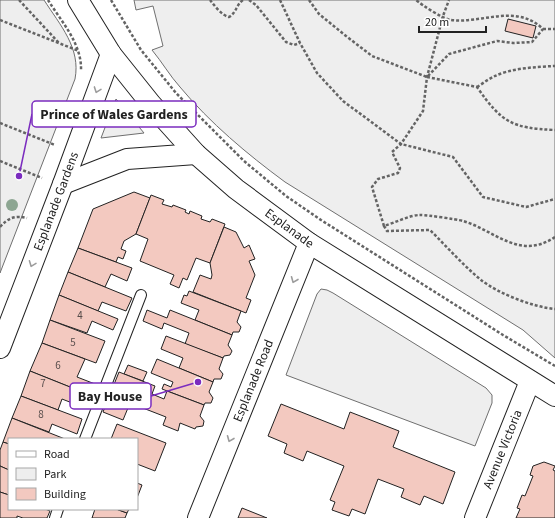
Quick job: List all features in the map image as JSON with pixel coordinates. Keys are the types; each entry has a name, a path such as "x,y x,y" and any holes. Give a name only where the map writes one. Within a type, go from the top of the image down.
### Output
{"street":[{"name":"Esplanade","path":"78,0 111,54 151,104 196,154 236,190 309,243 555,396"},
{"name":"Esplanade Gardens","path":"0,348 111,54"},
{"path":"63,184 127,159 196,154"},
{"name":"Esplanade Road","path":"198,518 309,243"},
{"name":"Avenue Victoria","path":"475,518 530,380"}],"lane":[{"path":"85,438 141,295"}],"path":[{"path":"19,0 60,44"},
{"path":"48,0 75,42 81,59 80,72"},
{"path":"112,0 141,50 176,93 244,161 286,196 321,220 449,301 555,366"},
{"path":"210,0 222,13 230,17 243,0"},
{"path":"249,0 256,5 286,42 294,45 300,43"},
{"path":"280,0 300,43 317,74 342,101 401,144 453,157 482,197 526,207 555,198"},
{"path":"309,0 319,14 372,56 427,77 477,87 493,108 511,123 525,127 555,130"},
{"path":"416,0 422,5 450,20 474,20 495,16 515,15 536,22 543,29 555,29"},
{"path":"449,0 443,16 427,77 423,111 401,144 392,152 400,168 398,173 378,179 372,187 384,226 387,231 430,230 482,280 505,294 525,302 555,309"},
{"path":"0,20 79,51"},
{"path":"427,77 449,54 497,41 512,44 532,42 543,29"},
{"path":"477,87 492,77 506,72 523,68 555,66"},
{"path":"0,123 55,145"},
{"path":"52,152 58,138"},
{"path":"0,161 42,178"},
{"path":"39,185 44,172"},
{"path":"24,225 29,211"},
{"path":"384,226 419,215 463,221 502,240 522,245 535,246 555,238"},
{"path":"0,227 11,217 18,216 27,218"}],"green space":[{"path":"0,0 44,0 68,37 75,57 76,68 75,79 0,273"},
{"path":"134,0 555,0 555,358 523,330 285,182 243,149 216,125 176,83 152,50 163,46 153,6 136,10"},
{"path":"116,99 144,133 101,138"},
{"path":"321,289 333,293 486,388 492,395 492,403 475,446 286,375 317,294"}],"building":[{"path":"508,19 536,26 533,38 505,31"},
{"path":"134,192 150,198 136,234 124,241 121,249 126,251 123,259 118,257 116,262 78,248 93,209"},
{"path":"151,195 164,200 162,204 172,207 173,205 186,210 185,212 189,214 190,211 202,216 201,219 210,222 212,219 225,224 210,263 196,258 187,280 183,278 179,288 170,284 174,275 140,261 148,239 136,234"},
{"path":"224,227 236,232 244,248 249,245 255,259 249,261 255,275 246,298 251,300 246,313 193,292 200,275 211,279 212,275 210,263"},
{"path":"78,248 132,268 127,281 111,274 105,287 68,272"},
{"path":"68,272 132,298 126,311 102,302 98,311 59,295"},
{"path":"189,291 241,311 237,322 241,327 239,332 233,332 232,335 195,320 199,310 181,303 184,295 187,296"},
{"path":"59,295 118,319 113,330 92,321 87,333 50,320"},
{"path":"147,310 167,318 170,310 232,335 228,345 232,351 230,355 224,356 223,358 185,344 189,333 164,323 162,329 143,321"},
{"path":"50,320 105,341 96,363 42,343"},
{"path":"166,336 223,358 219,369 223,374 221,379 214,379 213,382 179,368 183,358 161,349"},
{"path":"42,343 85,359 77,377 95,384 90,395 30,371"},
{"path":"157,359 213,382 209,392 213,398 211,403 205,403 204,405 162,389 164,384 171,387 173,382 151,373"},
{"path":"128,365 147,372 143,381 124,374"},
{"path":"30,371 90,395 85,408 62,399 58,410 21,396"},
{"path":"119,372 155,386 152,394 164,399 167,391 204,405 200,416 204,421 203,426 196,427 195,429 180,423 178,431 163,425 166,417 130,403 123,420 103,412"},
{"path":"21,396 82,419 77,434 52,424 49,432 12,418"},
{"path":"281,404 344,429 350,412 399,431 393,447 455,472 443,504 424,496 420,505 401,497 404,489 378,479 365,514 352,509 349,516 332,510 335,502 330,500 344,466 307,451 303,461 284,453 287,444 268,436"},
{"path":"12,418 62,438 8,438 8,444 3,442"},
{"path":"117,424 166,443 155,471 138,464 138,438 111,438"},
{"path":"3,442 8,444 8,470 0,466 0,450"},
{"path":"544,462 555,466 553,470 555,471 555,518 516,518 520,509 517,508 522,495 525,496 533,476 530,475 533,466"},
{"path":"0,466 8,470 8,495 0,492"},
{"path":"138,483 142,485 138,495"},
{"path":"0,492 8,495 8,510 50,511 47,518 23,518 17,516 17,518 0,518"},
{"path":"242,508 267,518 238,518"},
{"path":"95,510 119,510 127,513 125,518 92,518"},
{"path":"119,510 128,510 127,513"}],"place":[{"name":"Prince of Wales Gardens","path":"19,176"},
{"name":"Bay House","path":"198,382"}]}
